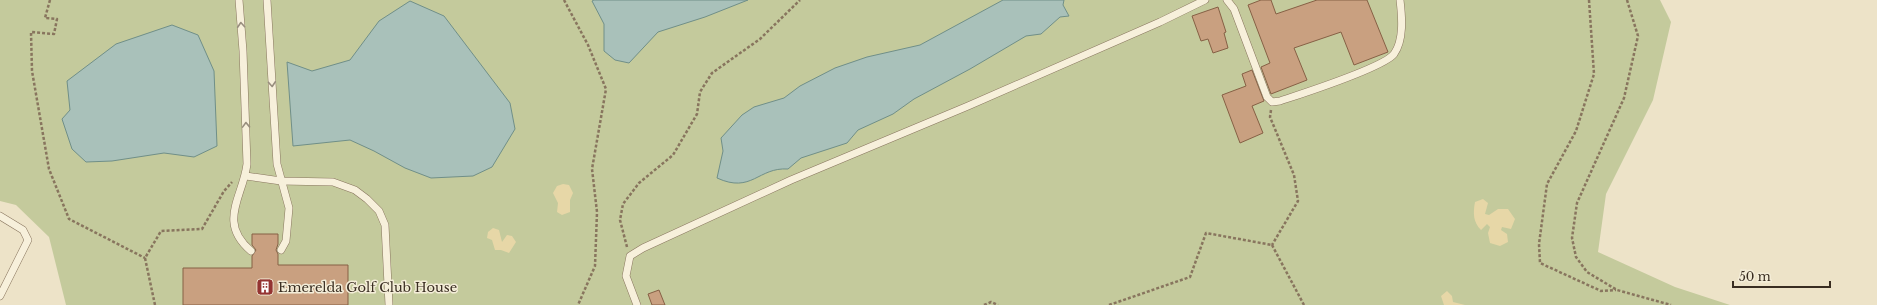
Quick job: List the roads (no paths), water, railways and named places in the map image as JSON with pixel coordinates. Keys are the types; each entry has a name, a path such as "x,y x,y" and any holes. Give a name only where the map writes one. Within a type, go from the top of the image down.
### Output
{"lane":[{"path":"239,0 243,51 247,164 246,176 238,194 234,215 235,231 242,244 251,251"},
{"path":"267,0 277,164 289,208 286,241 280,250"},
{"path":"637,305 626,276 630,256 643,248 791,180 968,106 1160,22 1205,0"},
{"path":"1227,0 1234,10 1267,97 1272,102 1280,101 1386,61 1394,54 1400,39 1400,0"},
{"path":"246,176 281,181 333,182 354,190 379,210 385,225 387,241 389,305"},
{"path":"0,216 23,230 28,240 0,296"}],"water":[{"path":"748,0 705,17 658,32 629,63 615,60 604,51 604,24 592,1"},
{"path":"1003,0 1064,0 1063,5 1069,16 1060,17 1041,34 1026,36 970,69 914,99 893,114 858,130 847,143 801,158 788,169 778,169 747,182 729,182 717,178 723,151 721,138 742,115 754,107 784,98 800,86 835,68 867,57 920,45"},
{"path":"410,1 444,16 510,103 515,129 492,167 473,176 431,178 405,168 350,140 293,146 287,62 312,71 350,60 379,21"},
{"path":"172,25 198,35 214,71 217,146 194,157 164,153 112,161 86,162 72,149 62,119 70,110 67,81 116,44"}],"place":[{"name":"Emerelda Golf Club House","path":"265,287"}]}
